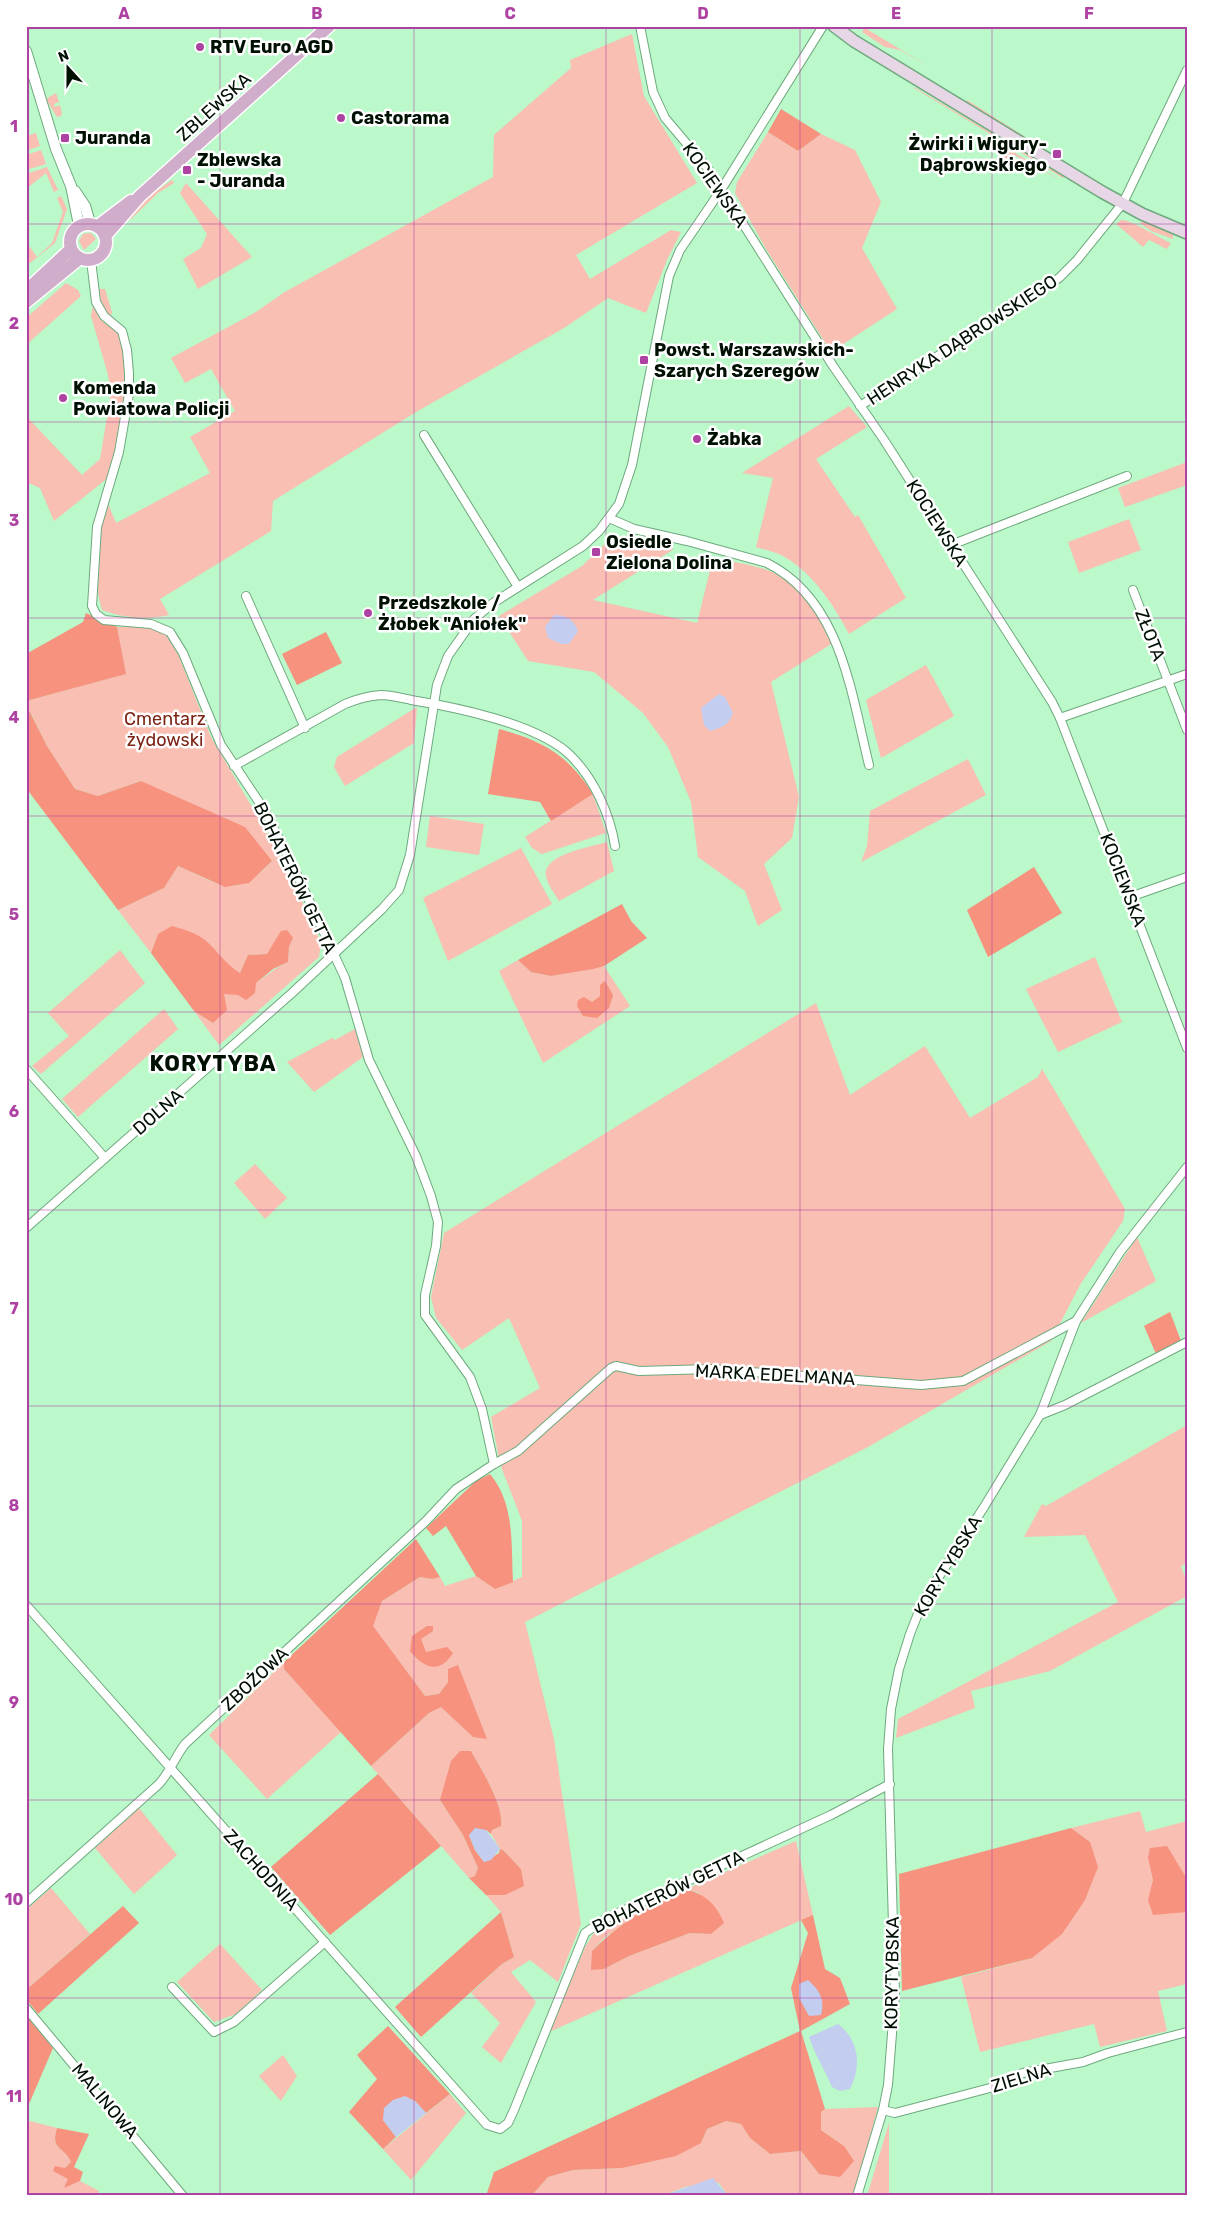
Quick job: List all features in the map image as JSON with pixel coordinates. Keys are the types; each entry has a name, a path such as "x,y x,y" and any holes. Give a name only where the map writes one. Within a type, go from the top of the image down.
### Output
{"main road":[{"name":"ZBLEWSKA","path":"93,228 140,196 329,26"},
{"name":"ZBLEWSKA","path":"312,43 334,26"},
{"path":"834,26 854,41 966,110 1123,204 1187,233"},
{"path":"26,302 86,259 97,258 105,248 93,228 70,235 71,249"},
{"path":"71,249 86,259"},
{"path":"26,290 71,249"}],"street":[{"name":"KOCIEWSKA","path":"640,26 653,92 665,118 709,170 1052,702 1130,897 1187,1048"},
{"name":"DOLNA","path":"26,1228 333,956 392,899 403,883 410,855 434,703 440,675 448,656 474,619 518,587 582,546 609,518 619,504 632,464 669,276 680,250 721,190 822,26"},
{"path":"26,51 56,149 71,186 93,228"},
{"name":"HENRYKA DĄBROWSKIEGO","path":"860,406 1059,278 1077,260 1123,204 1187,70"},
{"name":"BOHATERÓW GETTA","path":"86,259 96,302 104,316 119,327 127,350 129,394 119,452 97,527 92,606 96,614 104,620 151,624 170,632 183,654 216,732 234,766 265,812 345,978 369,1060 416,1156 431,1196 437,1230 436,1246 425,1296 425,1315 470,1377 482,1410 494,1464"},
{"path":"424,436 518,587"},
{"path":"951,545 1128,476"},
{"path":"609,518 634,529 687,541 767,563 779,568 795,582 827,622 839,648 869,765"},
{"name":"ZŁOTA","path":"1133,590 1187,730"},
{"path":"246,596 305,728"},
{"path":"1060,718 1187,674"},
{"path":"234,766 345,704 363,697 384,695 434,703 490,717 526,730 569,754 582,769 597,792 613,834 615,846"},
{"path":"1130,897 1187,877"},
{"path":"26,1069 105,1158"},
{"name":"KORYTYBSKA","path":"857,2196 883,2110 888,2085 895,1995 888,1749 891,1708 910,1634 923,1601 984,1508 1040,1415 1076,1321 1120,1252 1187,1167"},
{"name":"MARKA EDELMANA","path":"494,1464 518,1451 606,1371 616,1366 639,1371 712,1369 922,1385 963,1381 1076,1321"},
{"path":"1040,1415 1065,1406 1187,1342"},
{"name":"ZBOŻOWA","path":"26,1903 159,1784 185,1744 426,1521 456,1489 494,1464"},
{"name":"ZACHODNIA","path":"26,1605 487,2126 500,2130"},
{"name":"BOHATERÓW GETTA","path":"500,2130 508,2123 514,2110 585,1933 605,1919 831,1815 890,1784"},
{"path":"172,1987 214,2032 234,2022 325,1942"},
{"name":"MALINOWA","path":"26,2008 182,2196"},
{"name":"ZIELNA","path":"883,2110 894,2112 990,2088 1023,2073 1083,2062 1108,2052 1187,2032"}],"green space":[{"path":"865,28 931,68 900,50 885,47 862,32"},
{"path":"632,34 644,96 697,183 576,255 590,279 671,230 681,232 667,260 646,313 608,298 564,328 416,412 273,501 271,531 160,599 169,615 135,617 118,615 102,610 97,584 97,556 107,501 116,523 210,473 190,437 235,411 211,369 185,383 171,358 256,312 283,293 493,177 494,135 571,68 570,60"},
{"path":"914,88 1064,176 1063,178"},
{"path":"56,93 59,102 54,104 55,107 60,105 62,113 61,116 57,117 46,99"},
{"path":"967,100 1024,136 1022,138 966,103"},
{"path":"768,132 798,151 821,134 855,150 881,202 862,248 897,309 831,352 766,249 735,193 737,182"},
{"path":"36,133 40,146 26,151 26,136"},
{"path":"1007,148 1062,181 1014,155 1008,172 999,168"},
{"path":"41,150 46,164 26,170 26,155"},
{"path":"47,167 58,190 54,192 46,173 26,189 26,174"},
{"path":"172,180 174,183 158,193 130,220 128,218 152,194"},
{"path":"186,183 252,257 198,289 183,259 201,248 207,234 180,193"},
{"path":"61,196 67,209 55,243 30,263 26,261 26,242 37,257 52,243 63,212 57,198"},
{"path":"1121,220 1125,220 1171,243 1167,249 1149,240 1143,247 1116,224"},
{"path":"1144,221 1173,234 1173,239 1151,231 1140,223"},
{"path":"91,233 96,239 84,250 79,241 83,234"},
{"path":"66,283 78,290 81,296 26,345 26,318"},
{"path":"99,289 105,289 112,312 111,316 102,307"},
{"path":"93,305 100,319 119,334 124,351 126,395 116,452 109,477 54,521 40,488 26,482 26,416 82,475 100,459 111,393 108,375 91,316"},
{"path":"849,406 867,427 816,459 855,517 858,515 906,598 849,634 829,601 813,580 783,556 756,547 773,478 742,473"},
{"path":"1187,462 1187,485 1125,507 1118,488"},
{"path":"1129,519 1141,550 1079,573 1068,542"},
{"path":"614,535 674,549 593,600 697,623 713,558 760,568 784,579 802,594 809,603 833,643 771,682 799,797 792,838 764,864 782,910 758,926 745,891 698,857 691,802 668,747 643,713 594,672 528,661 499,616 582,566"},
{"name":"Cmentarz żydowski","path":"117,627 149,627 166,635 178,654 211,737 286,865 321,943 319,957 219,1045 194,1011 213,1023 223,994 241,991 288,962 289,947 293,938 274,944 267,954 248,955 240,973 158,934 151,953 118,910 164,888 178,866 227,886 248,881 272,861 141,781 98,796 75,789 47,746 31,713 26,714 26,701 125,674"},
{"path":"926,665 954,716 881,758 866,700"},
{"path":"417,707 414,743 345,786 334,767 337,757"},
{"path":"968,759 986,795 861,862 867,846 870,811"},
{"path":"593,794 606,833 542,854 532,848 525,837"},
{"path":"430,816 484,824 479,855 426,847"},
{"path":"607,842 614,871 559,901 549,886 546,876 547,868 552,862 569,853"},
{"path":"521,848 552,904 448,961 423,898"},
{"path":"120,950 145,983 41,1074 32,1066 69,1036 48,1013"},
{"path":"1095,957 1122,1022 1058,1052 1026,989"},
{"path":"518,960 531,972 551,976 604,966 630,1006 543,1063 499,971"},
{"path":"816,1003 850,1095 925,1046 970,1118 1038,1077 1042,1069 1125,1209 1123,1221 1080,1285 1051,1341 868,1447 525,1622 554,1739 581,1924 558,1982 530,1960 511,1972 536,2002 501,2063 482,2047 500,2023 471,1993 502,1964 514,1957 501,1912 486,1895 505,1895 521,1869 500,1849 491,1834 492,1830 501,1826 501,1817 486,1777 471,1751 440,1800 463,1835 478,1868 475,1876 469,1878 371,1766 429,1713 441,1706 473,1737 448,1682 439,1694 425,1696 372,1626 382,1601 420,1577 433,1579 440,1577 445,1586 476,1576 495,1589 522,1577 522,1521 500,1464 491,1417 540,1388 509,1318 462,1350 436,1318 431,1297 444,1233"},
{"path":"164,1009 178,1029 78,1117 62,1099"},
{"path":"355,1029 363,1057 314,1092 287,1062 332,1038 335,1040"},
{"path":"255,1164 287,1198 265,1219 234,1183"},
{"path":"1137,1237 1156,1281 1081,1323"},
{"path":"1187,1425 1187,1563 1181,1566 1187,1582 1187,1596 1050,1671 971,1691 975,1708 896,1738 898,1719 1118,1602 1085,1535 1024,1537 1042,1504 1046,1506"},
{"path":"284,1662 284,1669 341,1732 267,1799 209,1735"},
{"path":"139,1808 177,1855 134,1894 95,1848"},
{"path":"1140,1811 1146,1832 1187,1821 1187,1984 1158,1991 1167,2031 1100,2047 1094,2024 980,2052 961,1977 1032,1958 1090,1842 1071,1828"},
{"path":"796,1841 813,1915 549,2032 585,1947 594,1933 658,1901 604,1938 592,1951 604,1969 629,1956 690,1933 711,1934 699,1893 686,1889"},
{"path":"51,1888 90,1934 26,1990 26,1910"},
{"path":"220,1944 262,1990 236,2014 214,2022 177,1982"},
{"path":"283,2055 297,2076 281,2101 259,2076"},
{"path":"450,2094 466,2113 411,2180 383,2149"},
{"path":"878,2107 854,2196 728,2196 719,2183 685,2187 662,2196 516,2196 533,2194 548,2177 573,2170 622,2168 701,2143 707,2129 726,2121 741,2124 750,2138 770,2154 801,2151 819,2174 844,2146 821,2130 821,2112 825,2109"},
{"path":"30,2121 57,2128 55,2140 71,2162 65,2168 69,2179 65,2187 80,2181 99,2191 97,2196 26,2196 26,2129"},
{"path":"889,2123 889,2196 867,2196"}],"shaded area":[{"path":"781,109 821,134 798,151 768,132"},
{"path":"86,613 117,627 126,674 26,701 26,654 83,622"},
{"path":"326,632 342,663 297,685 282,654"},
{"path":"30,712 47,746 75,789 98,796 141,781 245,827 272,861 249,883 225,887 178,866 164,888 118,910 26,788 26,714"},
{"path":"499,729 529,739 553,751 574,769 593,794 551,821 540,802 488,794"},
{"path":"1034,867 1062,913 988,957 967,910"},
{"path":"622,904 631,921 647,938 604,966 551,976 531,972 518,960"},
{"path":"172,926 189,932 210,944 230,966 240,973 248,955 267,954 281,931 287,930 293,938 289,947 288,962 273,969 256,983 255,993 246,1000 238,995 224,994 227,1010 213,1023 194,1011 151,953 158,934"},
{"path":"605,981 613,995 609,1008 597,1018 583,1016 577,1006 578,1000 584,997 592,1002 600,996 600,985"},
{"path":"1170,1312 1181,1341 1156,1354 1144,1326"},
{"path":"490,1474 504,1498 508,1511 512,1553 513,1582 495,1589 476,1576 446,1526 433,1536 426,1528 476,1481"},
{"path":"416,1539 440,1577 433,1579 420,1577 382,1601 373,1626 425,1696 439,1694 448,1682 448,1669 458,1665 487,1739 473,1737 441,1707 429,1713 371,1766 284,1669 284,1662"},
{"path":"427,1626 433,1626 433,1631 421,1639 426,1652 447,1647 453,1653 448,1660 437,1667 426,1665 410,1651 412,1636"},
{"path":"460,1751 471,1751 491,1787 501,1817 501,1826 492,1830 491,1834 486,1830 469,1835 475,1850 484,1862 499,1853 500,1849 503,1850 521,1869 524,1886 505,1895 486,1895 469,1878 475,1876 478,1868 463,1835 440,1800 451,1761"},
{"path":"378,1774 441,1846 330,1935 271,1867"},
{"path":"1071,1828 1090,1842 1098,1867 1085,1900 1062,1934 1032,1958 902,1991 899,1874"},
{"path":"1167,1846 1187,1879 1187,1912 1153,1915 1148,1900 1153,1880 1148,1858 1150,1848"},
{"path":"686,1889 705,1897 714,1905 724,1923 711,1934 690,1933 629,1956 604,1969 591,1970 592,1951 602,1941 636,1916"},
{"path":"123,1906 139,1923 38,2014 26,1999 26,1990"},
{"path":"501,1912 514,1957 502,1964 421,2037 395,2007"},
{"path":"813,1915 825,1969 840,1978 850,2004 801,2031 825,2109 821,2112 821,2130 844,2146 854,2161 840,2177 819,2174 801,2151 770,2154 750,2138 741,2124 726,2121 707,2129 701,2143 676,2156 622,2168 573,2170 548,2177 533,2194 486,2196 494,2172 800,2031 791,1988 808,1933 801,1920"},
{"path":"26,2015 53,2048 26,2111"},
{"path":"388,2026 450,2094 426,2113 415,2101 383,2120 396,2137 383,2149 349,2112 377,2079 357,2055"},
{"path":"57,2128 89,2134 74,2167 83,2172 80,2181 64,2188 68,2179 53,2171 55,2166 65,2168 71,2162 55,2140"}],"water":[{"path":"554,615 569,618 576,627 578,631 569,644 561,644 548,638 545,627"},
{"path":"719,694 725,697 733,713 724,725 710,731 704,725 701,708"},
{"path":"475,1828 486,1830 500,1849 491,1860 484,1862 475,1850 469,1835"},
{"path":"808,1980 816,1988 822,2000 821,2015 809,2016 799,1998 799,1984"},
{"path":"838,2024 845,2030 854,2046 857,2063 854,2080 850,2089 840,2091 832,2087 809,2037"},
{"path":"405,2096 415,2101 426,2113 396,2137 383,2120 384,2108 393,2100"},
{"path":"713,2178 728,2196 662,2196"}],"place":[{"name":"RTV Euro AGD","path":"200,47"},
{"name":"Castorama","path":"341,118"},
{"name":"Juranda","path":"65,138"},
{"name":"Żwirki i Wigury- Dąbrowskiego","path":"1057,154"},
{"name":"Zblewska - Juranda","path":"187,170"},
{"name":"Powst. Warszawskich- Szarych Szeregów","path":"644,360"},
{"name":"Komenda Powiatowa Policji","path":"63,398"},
{"name":"Żabka","path":"697,439"},
{"name":"Osiedle Zielona Dolina","path":"596,552"},
{"name":"Przedszkole / Żłobek \"Aniołek\"","path":"368,613"}],"district":[{"name":"KORYTYBA","path":"213,1063"}]}
